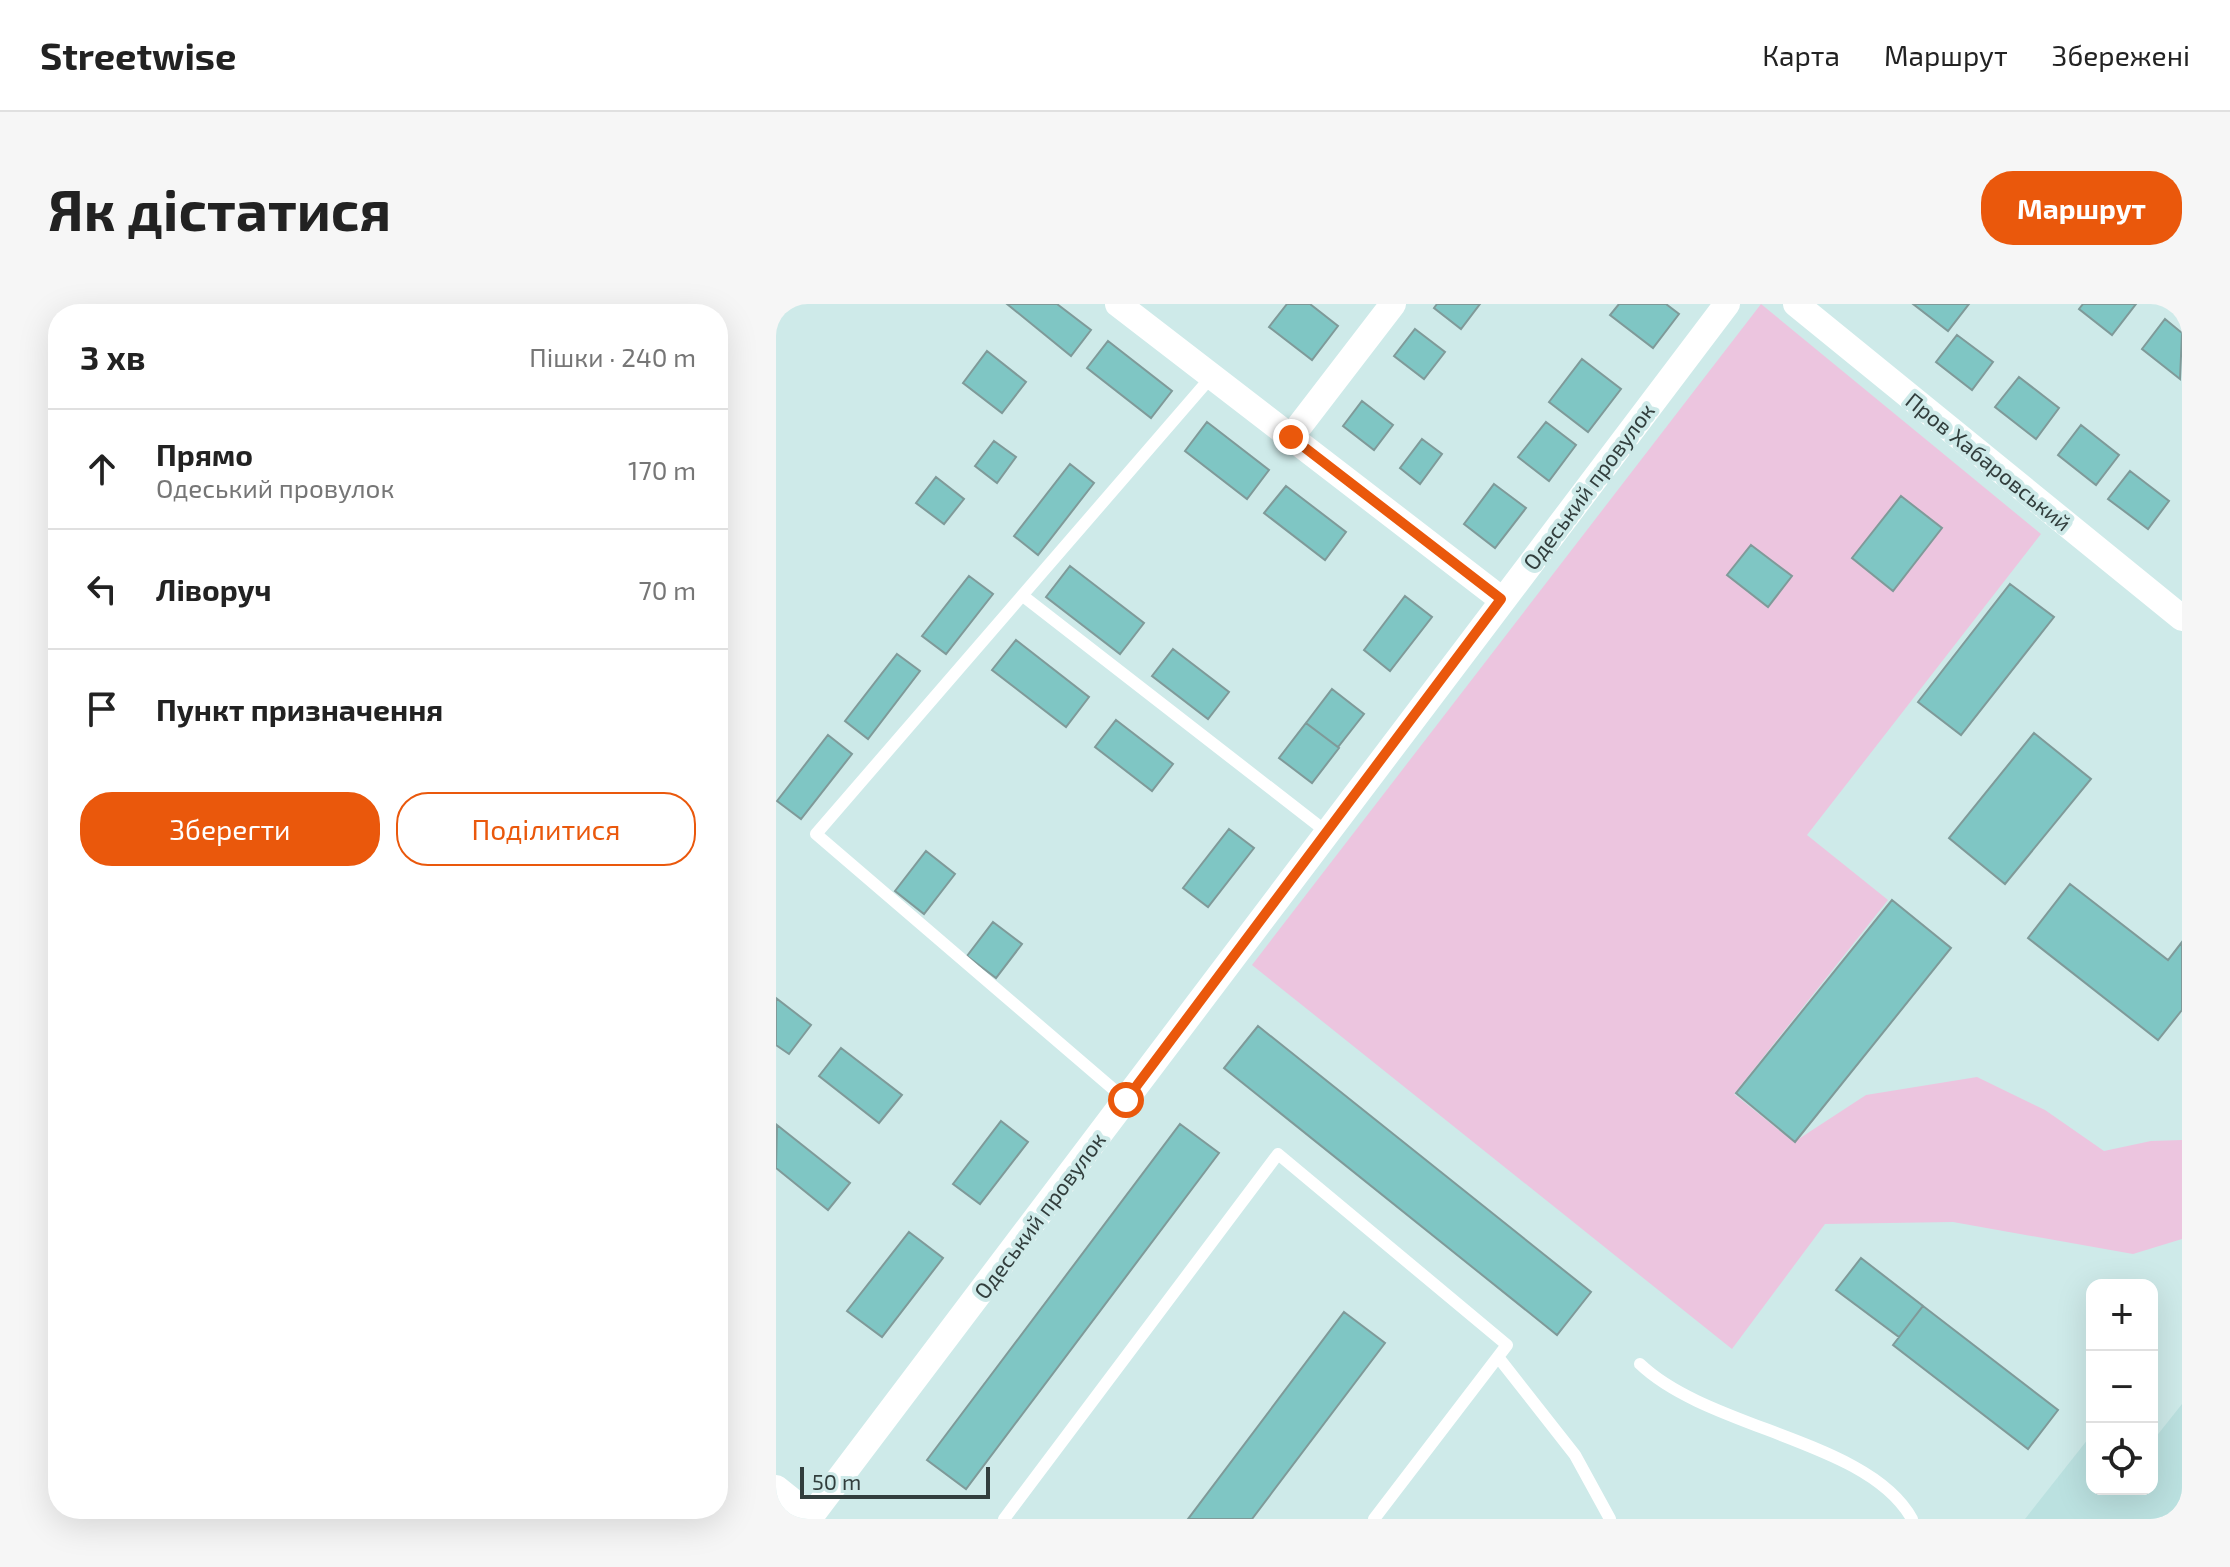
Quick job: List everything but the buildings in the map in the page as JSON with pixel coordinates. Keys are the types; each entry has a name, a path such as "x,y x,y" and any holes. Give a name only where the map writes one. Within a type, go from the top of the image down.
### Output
{"street":[{"path":"1118,304 1501,599"},
{"path":"1291,437 1393,304"},
{"name":"Одеський провулок","path":"776,1488 813,1517 1501,599 1727,304"},
{"name":"Пров Хабаровський","path":"1796,304 2182,618"}],"lane":[{"path":"1126,1100 816,834 1212,376"},
{"path":"1023,596 1328,833"},
{"path":"1004,1519 1278,1154 1507,1345 1374,1519"},
{"path":"1498,1357 1575,1455 1610,1519"},
{"path":"1640,1364 1656,1379 1714,1411 1754,1424 1851,1466 1901,1499 1912,1519"}],"shaded area":[{"path":"1761,304 2041,534 1807,835 1888,900 1734,1094 1794,1142 1866,1095 1977,1077 2045,1110 2104,1151 2151,1141 2182,1140 2182,1239 2133,1254 1953,1222 1825,1224 1732,1349 1252,965"},
{"path":"2182,1404 2182,1509 2174,1519 2025,1519 2086,1442 2086,1495 2158,1495 2158,1434"}],"route":[{"path":"1126,1100 1501,599 1291,437"}]}
